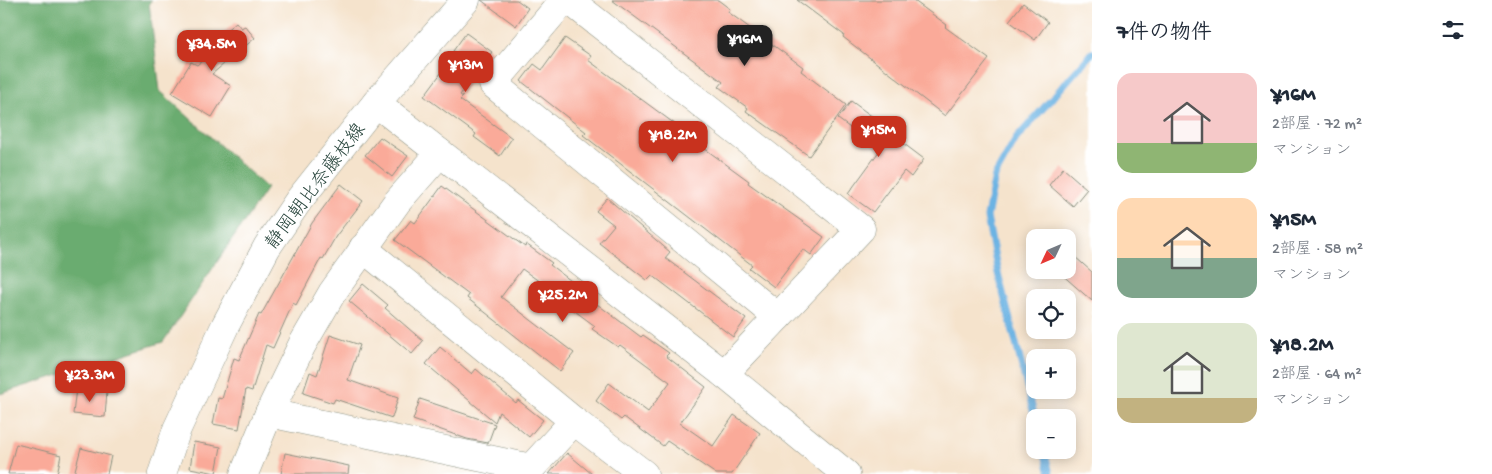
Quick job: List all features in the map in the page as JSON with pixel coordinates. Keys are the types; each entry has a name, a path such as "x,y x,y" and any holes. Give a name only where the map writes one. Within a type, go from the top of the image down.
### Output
{"street":[{"name":"静岡朝比奈藤枝線","path":"162,474 177,429 225,326 267,246 299,200 376,103 466,0"},
{"path":"564,0 493,84 778,317"},
{"path":"569,0 861,229 724,374"},
{"path":"376,103 724,374 846,474"},
{"path":"244,474 269,412 302,345 332,293 397,202 440,153"},
{"path":"363,248 574,421 644,474"},
{"path":"269,412 531,468 574,421"}],"green space":[{"path":"0,0 152,0 149,3 160,91 267,188 163,342 0,394"}],"building":[{"path":"481,0 517,0 528,8 516,26"},
{"path":"612,0 718,0 730,9 728,12 803,67 801,71 846,105 809,156 746,111 748,108 719,87 723,82"},
{"path":"797,0 913,0 947,25 945,27 989,59 945,116"},
{"path":"1023,3 1048,22 1035,40 1009,21"},
{"path":"236,22 241,28 245,26 255,38 212,74 231,86 212,117 172,93 191,62 197,65 222,44 217,38"},
{"path":"466,33 492,52 460,95 463,97 460,100 512,138 500,156 474,137 476,134 424,96 456,53 453,51"},
{"path":"565,38 591,56 588,60 683,130 682,132 749,181 748,183 824,237 811,255 803,249 774,287 749,268 752,265 583,135 586,132 521,81 534,64 542,70"},
{"path":"851,101 877,120 875,122 924,159 911,177 904,171 873,212 848,194 880,150 838,119"},
{"path":"380,137 408,156 392,177 365,155"},
{"path":"1063,168 1087,189 1073,206 1049,185"},
{"path":"341,184 363,201 336,236 323,259 321,258 296,305 293,303 273,348 266,345 252,391 246,389 239,429 213,424 218,398 222,399 234,358 239,360 259,314 261,315 312,223"},
{"path":"442,186 525,247 526,244 552,263 550,265 591,296 589,298 641,337 643,335 669,353 666,356 706,387 680,423 713,446 734,415 760,433 732,474 716,474 667,441 663,446 624,417 621,420 596,401 609,383 648,412 670,382 620,345 618,347 592,329 595,326 552,294 554,292 522,269 501,297 574,353 560,371 467,298 469,295 395,240 411,220 415,223"},
{"path":"607,198 670,252 665,258 746,319 733,337 652,275 647,280 599,243 614,225 596,211"},
{"path":"1076,258 1092,272 1092,301 1067,279 1076,279"},
{"path":"363,284 388,305 385,308 423,341 412,354 349,301"},
{"path":"330,335 360,345 348,380 398,398 392,418 335,399 333,403 303,393 310,372 317,375"},
{"path":"440,347 472,374 476,369 516,403 518,400 543,420 529,437 499,412 495,422 426,364"},
{"path":"76,388 107,391 105,417 73,414"},
{"path":"420,399 495,424 488,443 467,439 413,420"},
{"path":"194,442 221,447 216,473 190,468"},
{"path":"16,444 61,455 57,474 8,474"},
{"path":"81,448 111,456 107,474 74,474"},
{"path":"285,453 349,466 348,474 281,474"},
{"path":"567,453 592,474 549,474"}],"waterway":[{"path":"1033,409 998,273 987,217 995,176 1016,139 1092,53"},
{"path":"1046,459 1050,474"}]}
